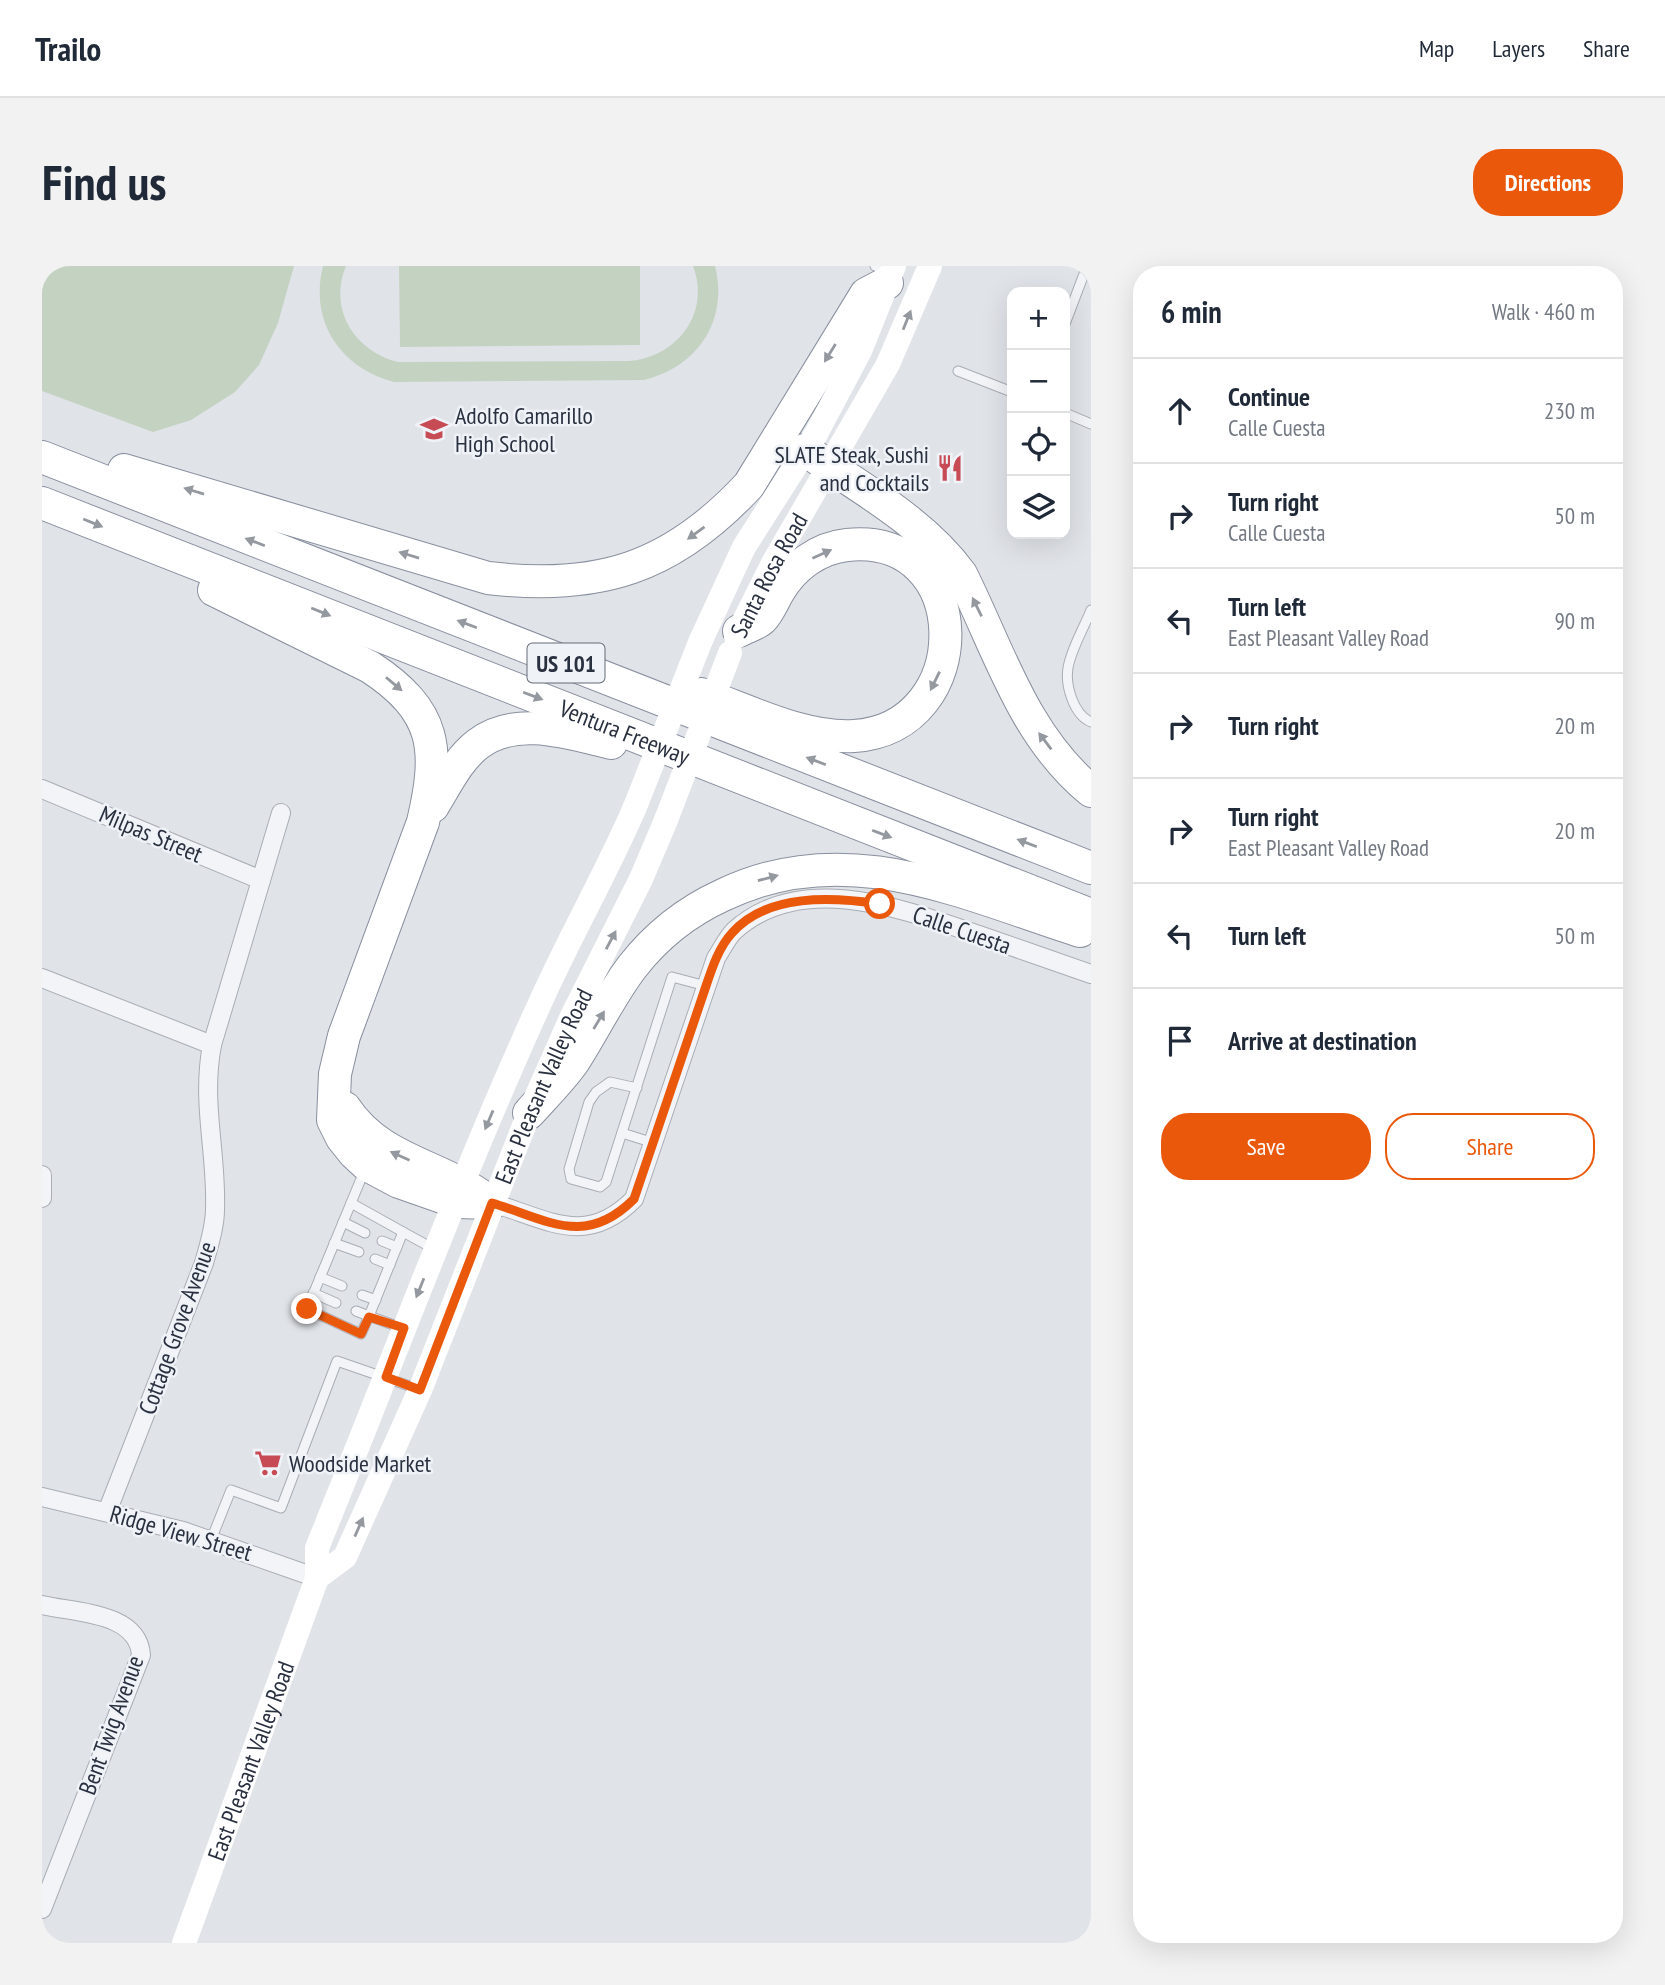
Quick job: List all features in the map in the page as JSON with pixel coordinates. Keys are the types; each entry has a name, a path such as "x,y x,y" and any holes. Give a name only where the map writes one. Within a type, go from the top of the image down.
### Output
{"highway":[{"path":"42,446 488,578 538,584 612,575 656,558 691,537 724,512 749,485 866,294 887,272"},
{"name":"Ventura Freeway","path":"42,457 1091,868"},
{"path":"818,459 928,535 946,554 961,574 1027,715 1064,765 1091,791"},
{"name":"Ventura Freeway","path":"42,503 1091,915"},
{"path":"143,543 183,574 370,667 394,682 409,698 429,736 433,784 423,822 338,1056 333,1120 342,1138 367,1165 426,1193 459,1192"},
{"path":"502,637 662,680 792,725 840,736 873,732 909,713 925,699 937,678 946,648 944,608 934,586 919,568 899,554 870,546 837,547 806,561 787,577 762,619 734,642"},
{"path":"423,822 468,752 490,737 521,728 542,728 582,736 750,782"},
{"path":"529,1114 573,1063 633,966 658,938 710,901 766,877 826,868 901,875 1091,935"},
{"path":"335,1092 362,1132 384,1149 459,1192 492,1203"}],"main road":[{"name":"Santa Rosa Road","path":"635,807 701,640 744,547 818,459 888,364 930,266"},
{"name":"Santa Rosa Road","path":"666,820 734,642 773,563 818,459 887,272"},
{"name":"East Pleasant Valley Road","path":"184,1943 317,1578 317,1548 404,1328 540,1002 594,898 635,807"},
{"name":"East Pleasant Valley Road","path":"317,1578 345,1558 420,1390 529,1114 572,1016 636,890 666,820"}],"street":[{"name":"Milpas Street","path":"42,789 261,880"},
{"name":"Cottage Grove Avenue","path":"107,1512 204,1263 212,1234 215,1190 206,1096 212,1045 281,813"},
{"name":"Calle Cuesta","path":"492,1203 556,1225 589,1227 606,1222 634,1199 716,958 732,933 754,916 783,905 817,899 852,900 914,913 1091,974"},
{"path":"42,978 212,1045"},
{"path":"42,1175 42,1198"},
{"name":"Ridge View Street","path":"42,1497 211,1540 317,1578"},
{"name":"Bent Twig Avenue","path":"42,1605 122,1623 136,1636 141,1655 42,1909"}],"lane":[{"path":"1070,311 1087,266"},
{"path":"958,371 1007,390"},
{"path":"1070,415 1091,424"},
{"path":"1091,610 1068,669 1072,701 1084,719 1091,722"},
{"path":"637,1088 615,1081 601,1087 593,1096 568,1178 595,1186 604,1185 637,1088 672,977 706,986"},
{"path":"622,1133 654,1144"},
{"path":"367,1165 307,1309 361,1334 403,1232"},
{"path":"351,1203 435,1250"},
{"path":"343,1222 365,1233"},
{"path":"382,1241 397,1247"},
{"path":"334,1243 359,1252"},
{"path":"375,1259 390,1265"},
{"path":"320,1277 342,1286"},
{"path":"313,1293 336,1303"},
{"path":"362,1295 376,1300"},
{"path":"356,1311 404,1328"},
{"path":"211,1540 231,1490 281,1508 337,1361 420,1390"}],"green space":[{"path":"42,266 294,266 278,323 259,365 235,392 191,420 153,432 42,391"},
{"path":"323,266 346,266 340,298 349,326 357,338 369,348 398,362 629,361 646,358 675,342 686,330 697,300 693,266 715,266 717,305 713,323 705,339 693,353 663,374 644,380 394,382 358,366 344,354 333,339 325,323 321,305"},
{"path":"399,266 640,266 640,345 400,347"}],"place":[{"name":"Adolfo Camarillo High School","path":"434,429"},
{"name":"SLATE Steak, Sushi and Cocktails","path":"950,468"},
{"name":"Woodside Market","path":"268,1463"}],"route":[{"path":"307,1309 361,1334 369,1317 404,1328 386,1377 420,1390 492,1203 556,1225 589,1227 606,1222 621,1213 634,1199 641,1185 716,958 732,933 754,916 783,905 817,899 880,904"}]}
